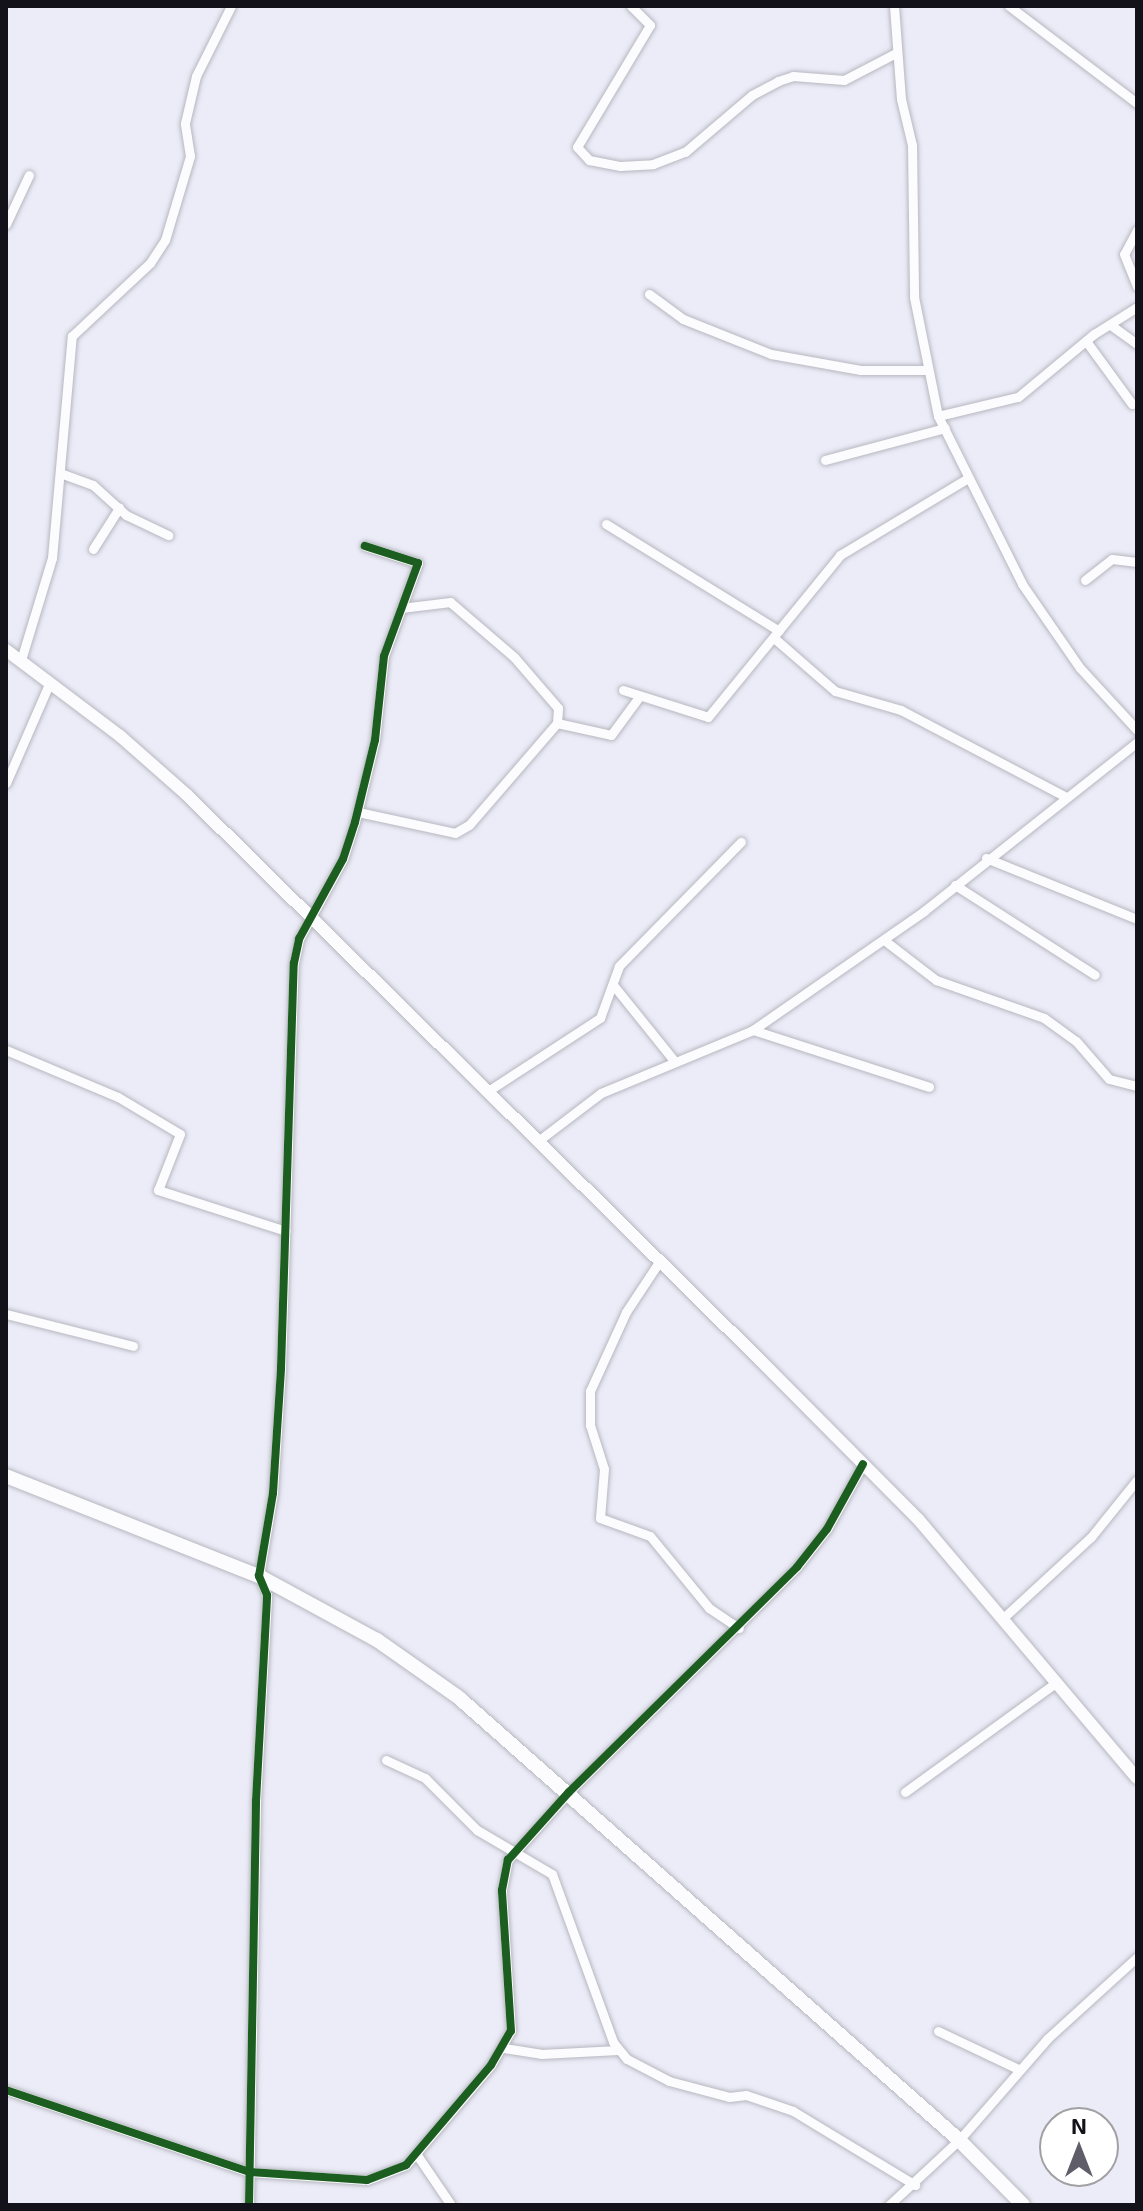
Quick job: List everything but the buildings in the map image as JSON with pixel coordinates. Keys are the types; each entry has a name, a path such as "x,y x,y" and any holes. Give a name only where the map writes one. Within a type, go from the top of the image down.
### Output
{"main road":[{"path":"6,650 50,682 187,795 863,1464 1002,1619 1054,1684 1137,1778"},
{"path":"6,1476 259,1576 388,1648 458,1697 959,2140 1023,2205"}],"street":[{"path":"21,660 52,558 72,336 150,263 165,240 190,156 185,123 196,76 231,6"},
{"path":"631,6 650,25 577,147 589,160 620,166 653,164 685,152 752,95 778,81 793,76 844,80 896,53"},
{"path":"894,6 896,53 912,145 911,252 926,370 938,416 999,543 1051,629 1137,730"},
{"path":"1009,6 1137,103"},
{"path":"6,224 29,175"},
{"path":"1137,230 1124,254 1137,286"},
{"path":"649,294 683,319 771,354 861,370 926,370"},
{"path":"938,416 1018,397 1086,341 1137,307"},
{"path":"1112,326 1137,344"},
{"path":"1086,341 1132,404"},
{"path":"825,460 945,428"},
{"path":"60,473 93,485 119,508 168,535"},
{"path":"623,690 708,717 840,555 968,478"},
{"path":"93,549 119,508"},
{"path":"606,524 777,634 835,691 901,710 1066,797"},
{"path":"249,2205 256,1801 267,1595 259,1576 273,1493 286,1231 294,963 312,916 343,859 358,812 375,740 384,656 418,563 365,546"},
{"path":"1085,580 1112,559 1137,562"},
{"path":"358,812 455,833 469,825 557,723 558,708 514,657 450,602 401,608"},
{"path":"6,783 50,682"},
{"path":"557,723 611,735 639,697"},
{"path":"538,1141 601,1093 753,1030 884,940 1137,742"},
{"path":"488,1091 600,1018 619,966 741,842"},
{"path":"986,858 1137,919"},
{"path":"955,885 1095,975"},
{"path":"884,940 936,980 1044,1018 1076,1041 1109,1079 1137,1086"},
{"path":"614,986 675,1062"},
{"path":"753,1030 929,1087"},
{"path":"6,1050 118,1097 180,1134 158,1190 286,1231"},
{"path":"659,1262 626,1312 590,1391 590,1425 604,1469 600,1518 650,1536 709,1608 739,1628"},
{"path":"6,1314 133,1346"},
{"path":"6,2090 250,2172 367,2180 417,2155 441,2119 504,2048 512,2013 502,1890 516,1850 569,1792 739,1628 827,1529 863,1464"},
{"path":"1002,1619 1091,1537 1137,1480"},
{"path":"905,1792 1054,1684"},
{"path":"386,1760 425,1778 477,1830 545,1867 559,1885 618,2050"},
{"path":"889,2205 915,2185 959,2140 1018,2069 1137,1957"},
{"path":"938,2031 1018,2069"},
{"path":"504,2048 541,2054 618,2050 669,2081 729,2097 746,2095 793,2111 915,2185"},
{"path":"417,2155 451,2205"}],"cycle path":[{"path":"249,2205 256,1801 267,1595 259,1576 273,1493 281,1368 294,963 299,939 343,859 355,822 375,740 384,656 418,563 365,546"},
{"path":"6,2090 250,2172 367,2180 406,2165 491,2065 511,2031 502,1890 508,1860 569,1792 797,1567 827,1529 863,1464"}]}
